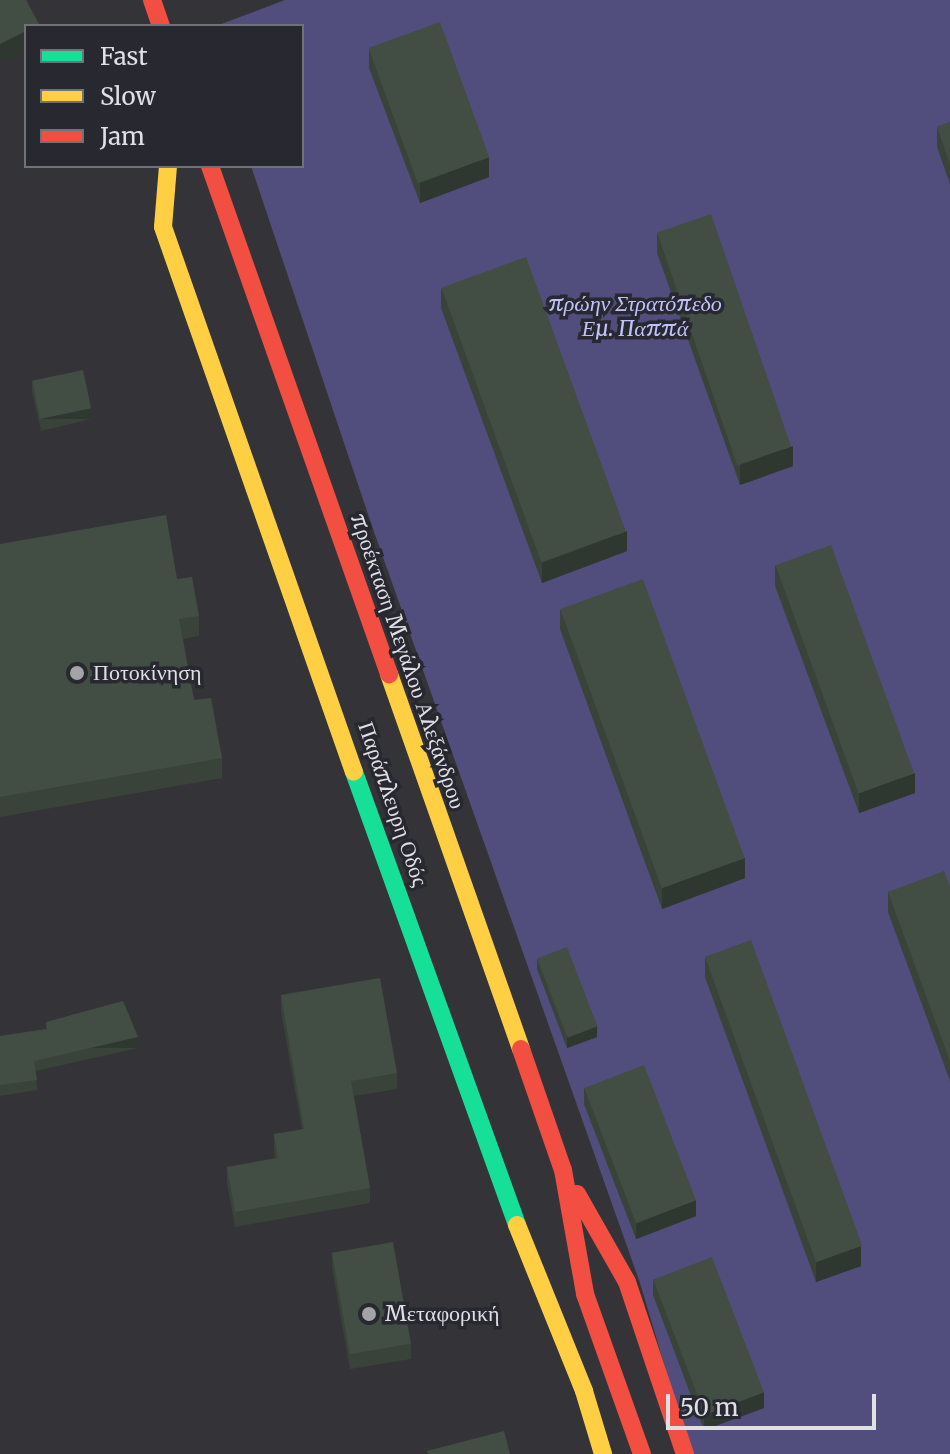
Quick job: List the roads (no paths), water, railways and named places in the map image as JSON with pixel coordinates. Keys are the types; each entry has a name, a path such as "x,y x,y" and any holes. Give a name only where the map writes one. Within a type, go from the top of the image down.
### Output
{"main road":[{"path":"152,0 160,24"},
{"name":"Παράπλευρη Οδός","path":"168,168 163,227 180,282 504,1192 584,1391 603,1454"},
{"name":"προέκταση Μεγάλου Αλεξάνδρου","path":"211,168 563,1170 585,1294 642,1454"},
{"name":"προέκταση Μεγάλου Αλεξάνδρου","path":"563,1170 627,1282 685,1454"},
{"path":"584,1391 618,1454"}],"place":[{"name":"Ποτοκίνηση","path":"77,673"},
{"name":"Μεταφορική","path":"369,1314"}],"park label":[{"name":"πρώην Στρατόπεδο Εμ. Παππά","path":"635,316"}]}
